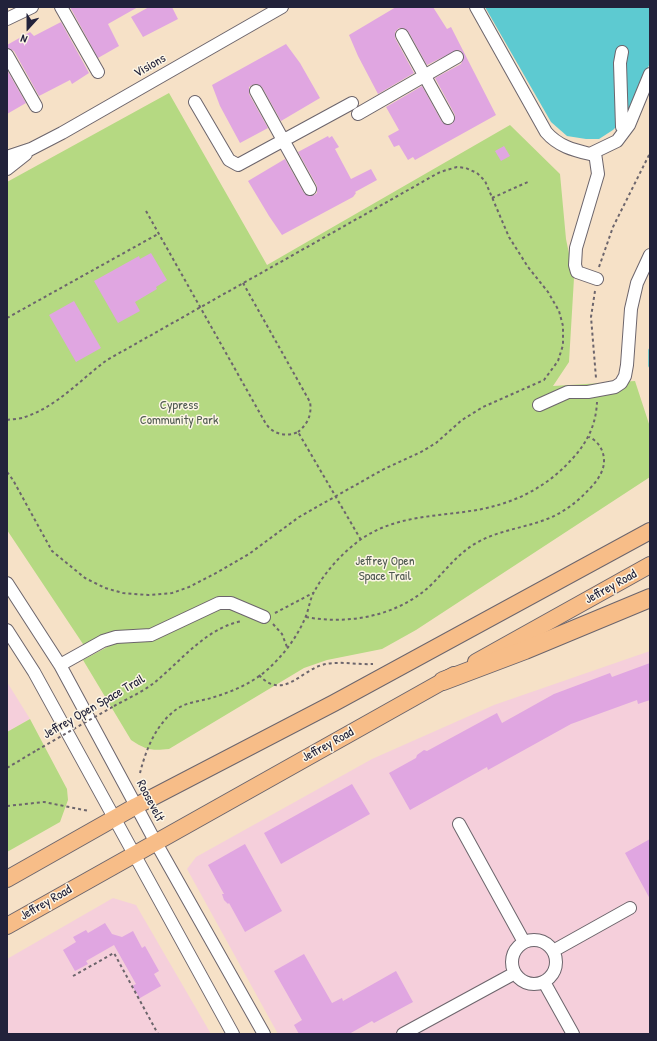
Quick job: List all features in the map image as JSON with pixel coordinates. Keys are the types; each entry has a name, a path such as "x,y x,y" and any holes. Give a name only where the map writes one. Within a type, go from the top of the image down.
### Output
{"highway":[{"path":"443,681 525,650 650,598"}],"main road":[{"path":"7,879 136,806 334,703 650,531"},
{"name":"Jeffrey Road","path":"7,926 155,841 650,565"}],"street":[{"path":"7,19 8,7"},
{"path":"7,19 32,7"},
{"path":"61,7 98,72"},
{"name":"Visions","path":"7,169 31,149 282,7"},
{"path":"476,7 546,132 553,140 572,150 590,154 595,153 617,141 629,125 650,74"},
{"path":"402,35 448,118"},
{"path":"622,52 620,63 622,127 625,130"},
{"path":"7,55 36,106"},
{"path":"358,114 457,57"},
{"path":"256,91 310,189"},
{"path":"195,102 229,160 238,165 283,142 352,103"},
{"name":"Visions","path":"7,157 31,149"},
{"path":"595,153 598,174 581,228 576,248 575,265 577,272 597,279"},
{"path":"539,405 568,392 615,387 621,383 625,376 631,309 637,283 650,255"},
{"name":"Roosevelt","path":"7,583 60,665 155,841 264,1034"},
{"path":"60,665 103,641 116,637 151,635 219,603 230,603 264,617"},
{"path":"7,630 34,672 233,1034"},
{"path":"459,824 524,942"},
{"path":"553,951 630,908"},
{"path":"540,941 550,947 553,951 556,962 555,968 549,978 544,982 528,983 522,981 515,973 512,961 513,956 516,950 524,942 540,941"},
{"path":"403,1034 515,973"},
{"path":"544,982 574,1034"}],"path":[{"name":"Jeffrey Open Space Trail","path":"140,773 145,754 155,734 167,718 180,707 229,692 259,676 278,659 287,648 306,617 313,593 324,576 361,540 390,526 412,518 482,509 508,503 545,484 564,468 581,449 589,436 594,422 597,390 591,317 599,267 612,227 650,153"},
{"path":"7,420 24,417 47,406 66,394 108,360 446,169 461,167 477,173 485,181 513,243 548,292 559,311 564,335 558,361 544,380 483,406 462,420 428,448 393,464 299,517 249,554 202,581 172,592 136,595 113,590 96,584 52,551 13,480 7,472"},
{"path":"492,198 530,181"},
{"path":"146,210 158,234 266,424 273,431 283,434 293,434 298,432 306,424 310,415 310,402 243,283"},
{"path":"7,318 158,234"},
{"path":"298,432 361,540"},
{"path":"306,617 332,620 367,617 404,604 422,592 460,554 474,545 504,531 545,520 563,511 585,494 596,482 603,468 603,452 596,442 589,436"},
{"name":"Jeffrey Open Space Trail","path":"7,768 152,684 188,652 213,634 239,622 264,617 282,610 313,593"},
{"path":"264,617 273,623 282,634 287,648"},
{"path":"259,676 270,684 280,685 297,680 310,670 324,664 378,664"},
{"path":"7,806 44,802 89,810"},
{"path":"73,976 114,953 158,1034"}],"shaded area":[{"path":"650,651 650,1034 278,1034 187,869 196,857 372,759 494,705"},
{"path":"7,682 30,719 7,732"},
{"path":"113,898 136,905 211,1034 7,1034 7,959"}],"green space":[{"name":"Cypress Community Park","path":"169,93 267,265 510,125 560,174 566,239 574,278 569,362 553,386 635,381 650,427 650,477 416,630 382,649 327,660 304,668 169,749 158,750 145,748 131,740 83,660 111,645 110,634 85,647 7,530 7,182"},
{"path":"30,719 67,789 68,800 60,822 7,852 7,732"}],"water":[{"path":"485,7 650,7 650,63 625,118 613,130 599,139 586,139 567,136 551,122"}],"building":[{"path":"70,7 138,7 108,24 119,46 98,58"},
{"path":"149,7 172,7 178,19 143,37 131,17"},
{"path":"396,7 433,7 447,29 451,27 496,115 415,160 413,157 408,160 399,145 394,147 388,136 399,130 386,107 422,86 442,122 447,125 452,124 455,119 455,115 435,78 461,64 464,57 461,51 457,50 427,65 408,31 403,28 399,28 395,32 395,38 414,73 378,94 349,35"},
{"path":"61,22 89,73 72,84 70,80 39,96 14,51 7,48 7,45 30,32 34,36"},
{"path":"286,44 300,63 320,98 281,121 262,87 257,84 252,85 249,87 249,94 268,128 240,143 220,106 212,85"},
{"path":"7,70 26,103 7,114"},
{"path":"328,136 329,138 332,136 339,147 335,149 351,179 371,169 377,180 355,192 356,193 353,197 282,235 248,181 285,159 304,193 309,196 314,195 317,193 317,186 298,152"},
{"path":"504,146 510,156 501,161 495,151"},
{"path":"151,253 167,280 156,287 157,289 135,302 140,311 118,323 94,281 139,256 140,259"},
{"path":"74,301 101,348 76,362 49,315"},
{"path":"650,663 650,700 638,704 637,700 571,724 488,770 487,767 410,810 389,773 416,758 417,755 424,750 427,751 497,713 502,723 554,694 610,673 612,677"},
{"path":"352,784 370,814 281,864 264,833"},
{"path":"650,839 650,899 625,853"},
{"path":"245,844 282,911 245,932 229,903 228,904 224,900 222,894 224,894 208,865"},
{"path":"105,923 112,934 122,937 133,931 142,948 145,946 159,971 154,974 161,986 140,998 132,986 136,984 114,945 86,961 88,964 75,971 63,950 76,942 73,937 86,930 88,933"},
{"path":"304,954 332,1003 342,998 343,1001 396,971 413,1002 374,1023 372,1021 349,1034 299,1034 294,1025 302,1020 274,971"}],"waterway":[{"path":"650,350 650,366"}]}
